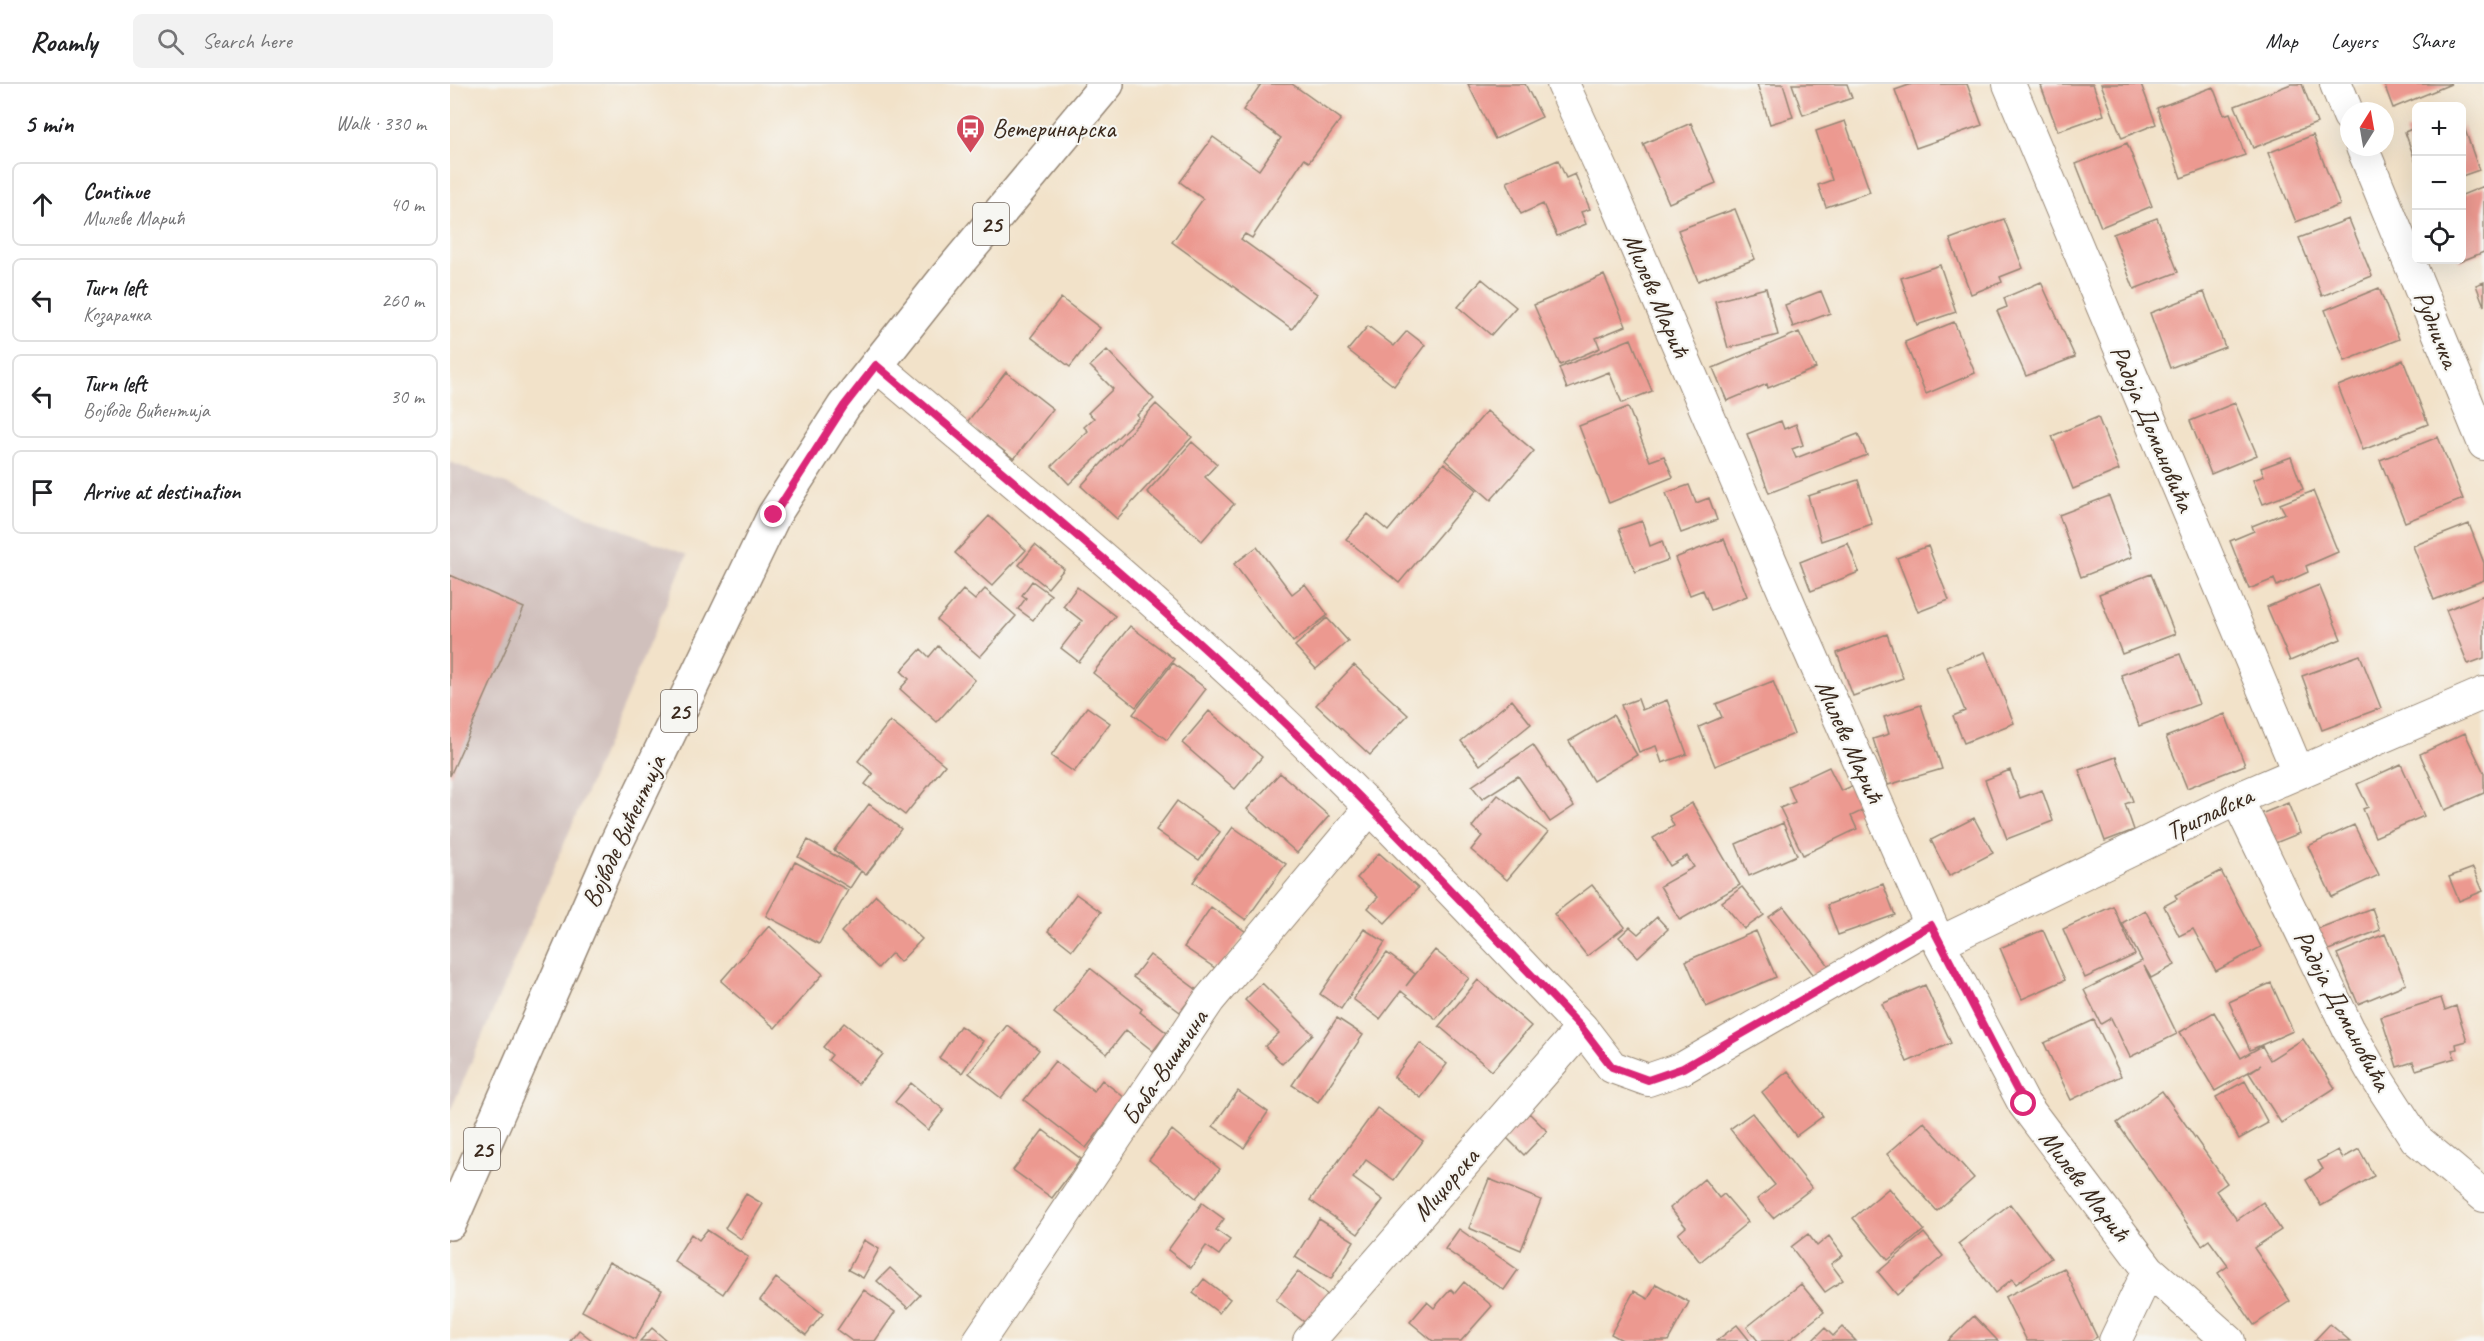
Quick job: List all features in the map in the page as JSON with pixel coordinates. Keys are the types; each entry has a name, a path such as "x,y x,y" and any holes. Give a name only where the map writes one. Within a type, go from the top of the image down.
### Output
{"main road":[{"name":"Војводе Вићентија","path":"450,1223 615,846 751,560 807,463 844,406 1107,84"}],"street":[{"name":"Милеве Марић","path":"1563,84 1612,191 1799,627 1935,934 2024,1104 2149,1270 2229,1341"},
{"name":"Радоја Домановића","path":"2009,84 2298,772"},
{"path":"2336,84 2343,102"},
{"name":"Рудничка","path":"2366,156 2484,444"},
{"name":"Триглавска","path":"876,365 1167,613 1370,808 1582,1028 1612,1067 1648,1080 1683,1068 1935,934 2298,772 2484,693"},
{"name":"Радоја Домановића","path":"2237,799 2348,1028 2372,1071 2416,1139 2484,1196"},
{"name":"Баба-Вишњина","path":"979,1341 1209,1000 1370,808"},
{"name":"Миџорска","path":"1309,1341 1582,1028"},
{"path":"2115,1341 2149,1270"}],"shaded area":[{"path":"450,462 687,555 450,1112"}],"building":[{"path":"1261,84 1292,84 1341,119 1309,162 1304,159 1252,238 1245,234 1241,239 1317,294 1292,329 1172,242 1203,199 1180,182 1213,137 1259,170 1281,138 1243,110"},
{"path":"1468,84 1525,84 1542,117 1495,139"},
{"path":"1757,84 1783,84 1793,117 1770,124"},
{"path":"1792,84 1847,84 1852,98 1803,115"},
{"path":"1912,84 1967,84 1982,125 1916,148 1895,90"},
{"path":"2045,84 2093,84 2104,115 2058,131 2041,86"},
{"path":"2101,84 2141,84 2156,124 2122,138"},
{"path":"2291,84 2302,84 2317,123 2253,148 2235,106"},
{"path":"2384,84 2451,84 2394,108 2394,102 2391,102"},
{"path":"2213,87 2224,115 2230,113 2245,155 2181,178 2157,108"},
{"path":"1845,121 1870,192 1826,207 1818,185 1832,180 1816,131"},
{"path":"1691,123 1716,183 1669,203 1643,144"},
{"path":"2412,129 2412,152 2405,132"},
{"path":"2466,133 2479,170 2466,175"},
{"path":"2313,135 2340,205 2296,222 2268,153"},
{"path":"2127,143 2152,206 2101,227 2076,164"},
{"path":"1558,160 1566,178 1575,174 1590,209 1581,212 1586,224 1557,236 1543,204 1521,214 1507,182"},
{"path":"2484,186 2484,252 2466,259 2466,210 2466,193"},
{"path":"1735,209 1755,259 1698,281 1678,230"},
{"path":"2157,218 2178,272 2134,289 2113,234"},
{"path":"2004,219 2023,268 2000,277 2002,282 1971,294 1950,239"},
{"path":"2349,219 2372,276 2322,296 2299,238"},
{"path":"1940,265 1956,312 1917,325 1901,278"},
{"path":"1604,275 1626,326 1596,338 1600,348 1560,365 1534,305"},
{"path":"1482,279 1516,307 1491,335 1458,307"},
{"path":"2041,282 2075,357 2026,376 1997,311 2007,307 2004,298"},
{"path":"2484,282 2484,306 2476,285"},
{"path":"1766,288 1778,335 1728,348 1715,301"},
{"path":"2379,288 2399,339 2345,361 2325,310"},
{"path":"1821,291 1830,313 1793,327 1785,305"},
{"path":"2204,292 2225,347 2170,368 2150,313"},
{"path":"1061,298 1100,328 1070,367 1031,337"},
{"path":"1954,322 1975,373 1926,394 1905,342"},
{"path":"1368,326 1394,346 1407,331 1425,345 1394,386 1348,350"},
{"path":"1799,332 1816,368 1768,388 1767,384 1727,401 1713,368"},
{"path":"1631,339 1652,391 1622,403 1609,372 1567,389 1559,368"},
{"path":"1107,350 1154,399 1137,415 1139,417 1069,484 1052,466 1088,431 1084,427 1094,418 1088,413 1113,389 1090,366"},
{"path":"2403,360 2428,424 2363,450 2338,386"},
{"path":"1006,372 1053,409 1014,459 967,422"},
{"path":"2235,403 2257,455 2211,474 2190,421"},
{"path":"1156,404 1192,437 1117,519 1081,486"},
{"path":"1628,407 1650,461 1664,456 1673,477 1609,503 1579,426"},
{"path":"1487,411 1534,451 1491,500 1445,460"},
{"path":"2098,417 2119,470 2073,489 2052,436"},
{"path":"1781,421 1784,429 1796,424 1803,445 1792,449 1796,458 1858,434 1867,455 1769,493 1747,434"},
{"path":"2438,437 2463,499 2405,522 2380,460"},
{"path":"1192,442 1217,464 1205,477 1234,504 1202,541 1147,492"},
{"path":"2291,457 2303,489 2263,504 2253,480 2264,476 2261,468"},
{"path":"1444,463 1477,490 1399,583 1346,539 1368,514 1388,531"},
{"path":"1858,480 1872,524 1821,541 1808,496"},
{"path":"1689,485 1696,503 1709,498 1717,520 1681,533 1666,493"},
{"path":"2313,491 2338,552 2306,566 2308,572 2277,586 2274,579 2249,589 2230,541 2254,531 2252,526 2285,513 2280,504"},
{"path":"2109,496 2132,557 2081,577 2059,515"},
{"path":"989,516 1026,550 992,586 955,553"},
{"path":"1642,521 1650,546 1662,541 1668,560 1635,572 1619,529"},
{"path":"2469,524 2484,563 2484,580 2434,600 2413,546"},
{"path":"1724,539 1747,596 1711,610 1703,590 1690,595 1675,558"},
{"path":"1848,543 1859,572 1811,591 1800,562"},
{"path":"1035,545 1064,569 1048,588 1019,565"},
{"path":"1928,546 1949,600 1918,612 1897,558"},
{"path":"1257,547 1292,594 1305,584 1328,615 1293,642 1234,564"},
{"path":"2151,574 2175,634 2122,654 2099,594"},
{"path":"450,575 524,608 450,776"},
{"path":"1032,581 1051,595 1033,620 1018,609 1026,598 1022,595"},
{"path":"2319,585 2341,639 2290,661 2267,607"},
{"path":"1077,587 1115,616 1079,662 1061,648 1082,621 1063,606"},
{"path":"985,589 1016,616 980,657 937,620 963,590 975,600"},
{"path":"2484,595 2484,658 2468,664 2446,610"},
{"path":"1327,618 1348,641 1316,669 1295,646"},
{"path":"1130,626 1174,659 1136,707 1093,673"},
{"path":"1887,634 1903,678 1853,696 1837,653"},
{"path":"938,646 975,680 937,722 900,689 909,679 901,671 921,649 929,657"},
{"path":"1985,652 2014,723 1964,743 1953,716 1965,711 1947,667"},
{"path":"2180,654 2199,704 2139,726 2121,675"},
{"path":"2360,655 2381,708 2322,730 2302,676"},
{"path":"1173,663 1206,689 1167,740 1133,714"},
{"path":"1354,665 1408,715 1370,755 1316,705"},
{"path":"1773,681 1794,734 1715,766 1699,727 1722,717 1716,704"},
{"path":"1638,699 1642,710 1667,700 1687,754 1662,763 1656,746 1639,752 1621,705"},
{"path":"1512,700 1531,724 1480,765 1461,741"},
{"path":"1921,705 1942,769 1888,785 1873,739 1889,734 1884,717"},
{"path":"1087,707 1110,723 1074,772 1051,756"},
{"path":"1209,711 1262,757 1235,789 1182,743"},
{"path":"2225,714 2245,765 2187,788 2166,737"},
{"path":"1613,715 1637,755 1593,781 1569,741"},
{"path":"890,721 945,765 905,815 865,784 873,774 858,761"},
{"path":"2465,733 2484,773 2484,793 2445,810 2420,754"},
{"path":"1533,745 1574,806 1550,822 1518,776 1482,799 1472,786"},
{"path":"2116,757 2133,801 2125,804 2134,830 2105,841 2079,770"},
{"path":"2401,764 2424,816 2375,837 2363,809 2368,807 2357,784"},
{"path":"1829,767 1841,791 1852,786 1864,810 1851,816 1857,829 1803,855 1780,808 1795,802 1788,786"},
{"path":"2010,770 2020,798 2042,790 2053,821 2007,839 1985,780"},
{"path":"1280,773 1329,816 1297,853 1247,809"},
{"path":"1498,795 1548,832 1507,880 1471,850 1482,836 1472,827"},
{"path":"1177,801 1220,832 1199,860 1156,830"},
{"path":"1692,803 1740,885 1680,920 1660,886 1694,867 1687,856 1670,866 1653,838 1674,826 1669,816"},
{"path":"2288,803 2300,833 2263,848 2251,818"},
{"path":"869,804 901,829 866,875 861,871 850,888 798,857 808,840 860,870 834,850"},
{"path":"1974,818 1993,853 1949,876 1931,840"},
{"path":"1783,823 1797,855 1749,876 1736,844"},
{"path":"2354,825 2379,875 2332,897 2308,846"},
{"path":"1233,827 1286,864 1246,920 1193,882"},
{"path":"1379,853 1418,888 1385,923 1368,908 1378,897 1357,878"},
{"path":"795,862 848,890 819,944 766,916"},
{"path":"2473,868 2483,891 2459,901 2449,877"},
{"path":"2221,871 2261,947 2216,971 2193,929 2179,936 2164,906 2177,899 2175,895"},
{"path":"1883,884 1895,915 1838,935 1827,905"},
{"path":"1592,885 1625,927 1587,956 1554,914"},
{"path":"1742,887 1764,915 1744,929 1722,902"},
{"path":"1076,894 1101,912 1072,950 1048,931"},
{"path":"876,895 922,939 900,962 892,953 878,968 841,932"},
{"path":"2113,906 2135,955 2085,978 2063,929"},
{"path":"1211,907 1246,932 1218,970 1184,947"},
{"path":"1784,907 1830,967 1816,978 1769,917"},
{"path":"2372,908 2380,930 2326,951 2317,929"},
{"path":"2145,910 2175,965 2151,978 2144,966 2177,1034 2130,1057 2111,1018 2101,1024 2084,990 2142,961 2122,923"},
{"path":"1657,917 1668,929 1638,957 1619,937 1630,927 1638,934"},
{"path":"769,926 823,974 775,1028 721,981"},
{"path":"1364,929 1385,942 1341,1009 1320,994"},
{"path":"2043,930 2065,980 2022,999 2000,948"},
{"path":"1756,931 1776,977 1706,1007 1686,961"},
{"path":"2385,934 2406,984 2358,1004 2337,954"},
{"path":"1435,950 1469,978 1436,1019 1401,991 1380,1019 1353,999 1387,953 1415,974 1406,986"},
{"path":"1150,955 1197,990 1180,1012 1133,977"},
{"path":"1090,968 1142,1009 1140,1012 1167,1033 1153,1051 1126,1030 1107,1054 1054,1013"},
{"path":"1478,980 1531,1026 1492,1071 1439,1026"},
{"path":"1262,983 1313,1034 1282,1064 1265,1046 1279,1033 1245,1000"},
{"path":"2271,983 2293,1031 2250,1050 2229,1002"},
{"path":"1925,985 1951,1043 1907,1062 1882,1004"},
{"path":"2441,998 2445,1010 2456,1006 2467,1041 2456,1044 2457,1049 2452,1050 2455,1058 2416,1070 2413,1062 2397,1067 2381,1017"},
{"path":"2214,1012 2241,1058 2262,1046 2270,1060 2303,1039 2335,1088 2281,1123 2249,1073 2261,1065 2215,1091 2180,1032"},
{"path":"1337,1018 1363,1035 1318,1102 1292,1085"},
{"path":"2094,1020 2121,1076 2071,1100 2044,1043"},
{"path":"844,1023 883,1054 858,1084 828,1060 832,1055 823,1047"},
{"path":"1007,1025 1039,1050 1001,1098 969,1073"},
{"path":"960,1026 983,1041 962,1073 939,1058"},
{"path":"1420,1043 1447,1064 1421,1098 1394,1077"},
{"path":"1055,1061 1094,1091 1102,1080 1125,1098 1086,1148 1024,1100"},
{"path":"1788,1071 1823,1116 1796,1136 1762,1092"},
{"path":"2245,1081 2268,1123 2239,1139 2216,1097"},
{"path":"911,1083 944,1110 928,1130 895,1102"},
{"path":"1238,1091 1268,1112 1244,1148 1213,1126"},
{"path":"2162,1091 2227,1183 2216,1191 2237,1220 2263,1202 2281,1230 2254,1248 2290,1301 2254,1325 2218,1273 2228,1266 2209,1240 2202,1245 2117,1123"},
{"path":"1377,1108 1423,1141 1394,1180 1366,1160 1353,1178 1383,1200 1358,1234 1310,1200"},
{"path":"1529,1113 1547,1131 1524,1155 1506,1137"},
{"path":"1752,1113 1812,1188 1773,1218 1757,1199 1775,1185 1730,1129"},
{"path":"1924,1122 1974,1178 1937,1211 1887,1154"},
{"path":"1043,1130 1081,1159 1052,1198 1013,1170"},
{"path":"1172,1130 1220,1169 1196,1198 1149,1160"},
{"path":"2359,1149 2374,1176 2321,1206 2306,1180 2323,1169 2318,1161 2338,1150 2343,1158"},
{"path":"1489,1179 1541,1200 1521,1250 1469,1228"},
{"path":"1704,1179 1719,1198 1724,1194 1748,1222 1700,1262 1678,1234 1686,1227 1670,1208"},
{"path":"1889,1188 1924,1230 1888,1260 1853,1218"},
{"path":"746,1194 763,1204 741,1239 725,1228"},
{"path":"1202,1203 1224,1219 1216,1230 1230,1240 1219,1255 1206,1246 1191,1268 1168,1250"},
{"path":"2010,1204 2051,1258 2016,1284 2012,1279 1995,1293 1958,1244"},
{"path":"1319,1219 1354,1241 1331,1279 1295,1257"},
{"path":"1459,1229 1518,1270 1504,1290 1445,1249"},
{"path":"707,1230 748,1257 723,1294 674,1261 691,1234 699,1240"},
{"path":"1924,1233 1943,1256 1897,1295 1878,1272"},
{"path":"1808,1234 1817,1246 1829,1236 1843,1255 1831,1264 1843,1280 1825,1292 1791,1247"},
{"path":"864,1240 879,1249 863,1278 848,1270"},
{"path":"609,1262 662,1290 635,1339 582,1311"},
{"path":"890,1268 920,1295 908,1308 877,1281"},
{"path":"2064,1268 2097,1337 2090,1341 2027,1341 2005,1297"},
{"path":"1298,1272 1334,1300 1312,1328 1276,1300"},
{"path":"776,1278 823,1314 806,1335 760,1300"},
{"path":"1204,1279 1230,1299 1219,1313 1193,1293"},
{"path":"1464,1282 1492,1306 1461,1341 1433,1341 1410,1322 1427,1302 1434,1308 1451,1289 1455,1293"},
{"path":"1656,1284 1689,1302 1668,1341 1624,1341 1611,1334 1634,1291 1648,1299"},
{"path":"1801,1284 1824,1312 1788,1341 1758,1341 1747,1327"},
{"path":"864,1290 895,1312 875,1341 852,1341 837,1330"},
{"path":"1974,1316 1998,1341 1948,1341"},
{"path":"2330,1324 2350,1341 2314,1341"},
{"path":"1737,1325 1750,1341 1716,1341"},
{"path":"1842,1327 1856,1341 1812,1341 1825,1328 1833,1336"},
{"path":"652,1328 667,1341 640,1341"},
{"path":"579,1330 593,1341 570,1341"}],"place":[{"name":"Ветеринарска","path":"971,154"}],"route":[{"path":"774,515 844,406 876,365 1094,548 1269,708 1370,808 1582,1028 1612,1067 1648,1080 1683,1068 1931,925 2024,1104"}]}
